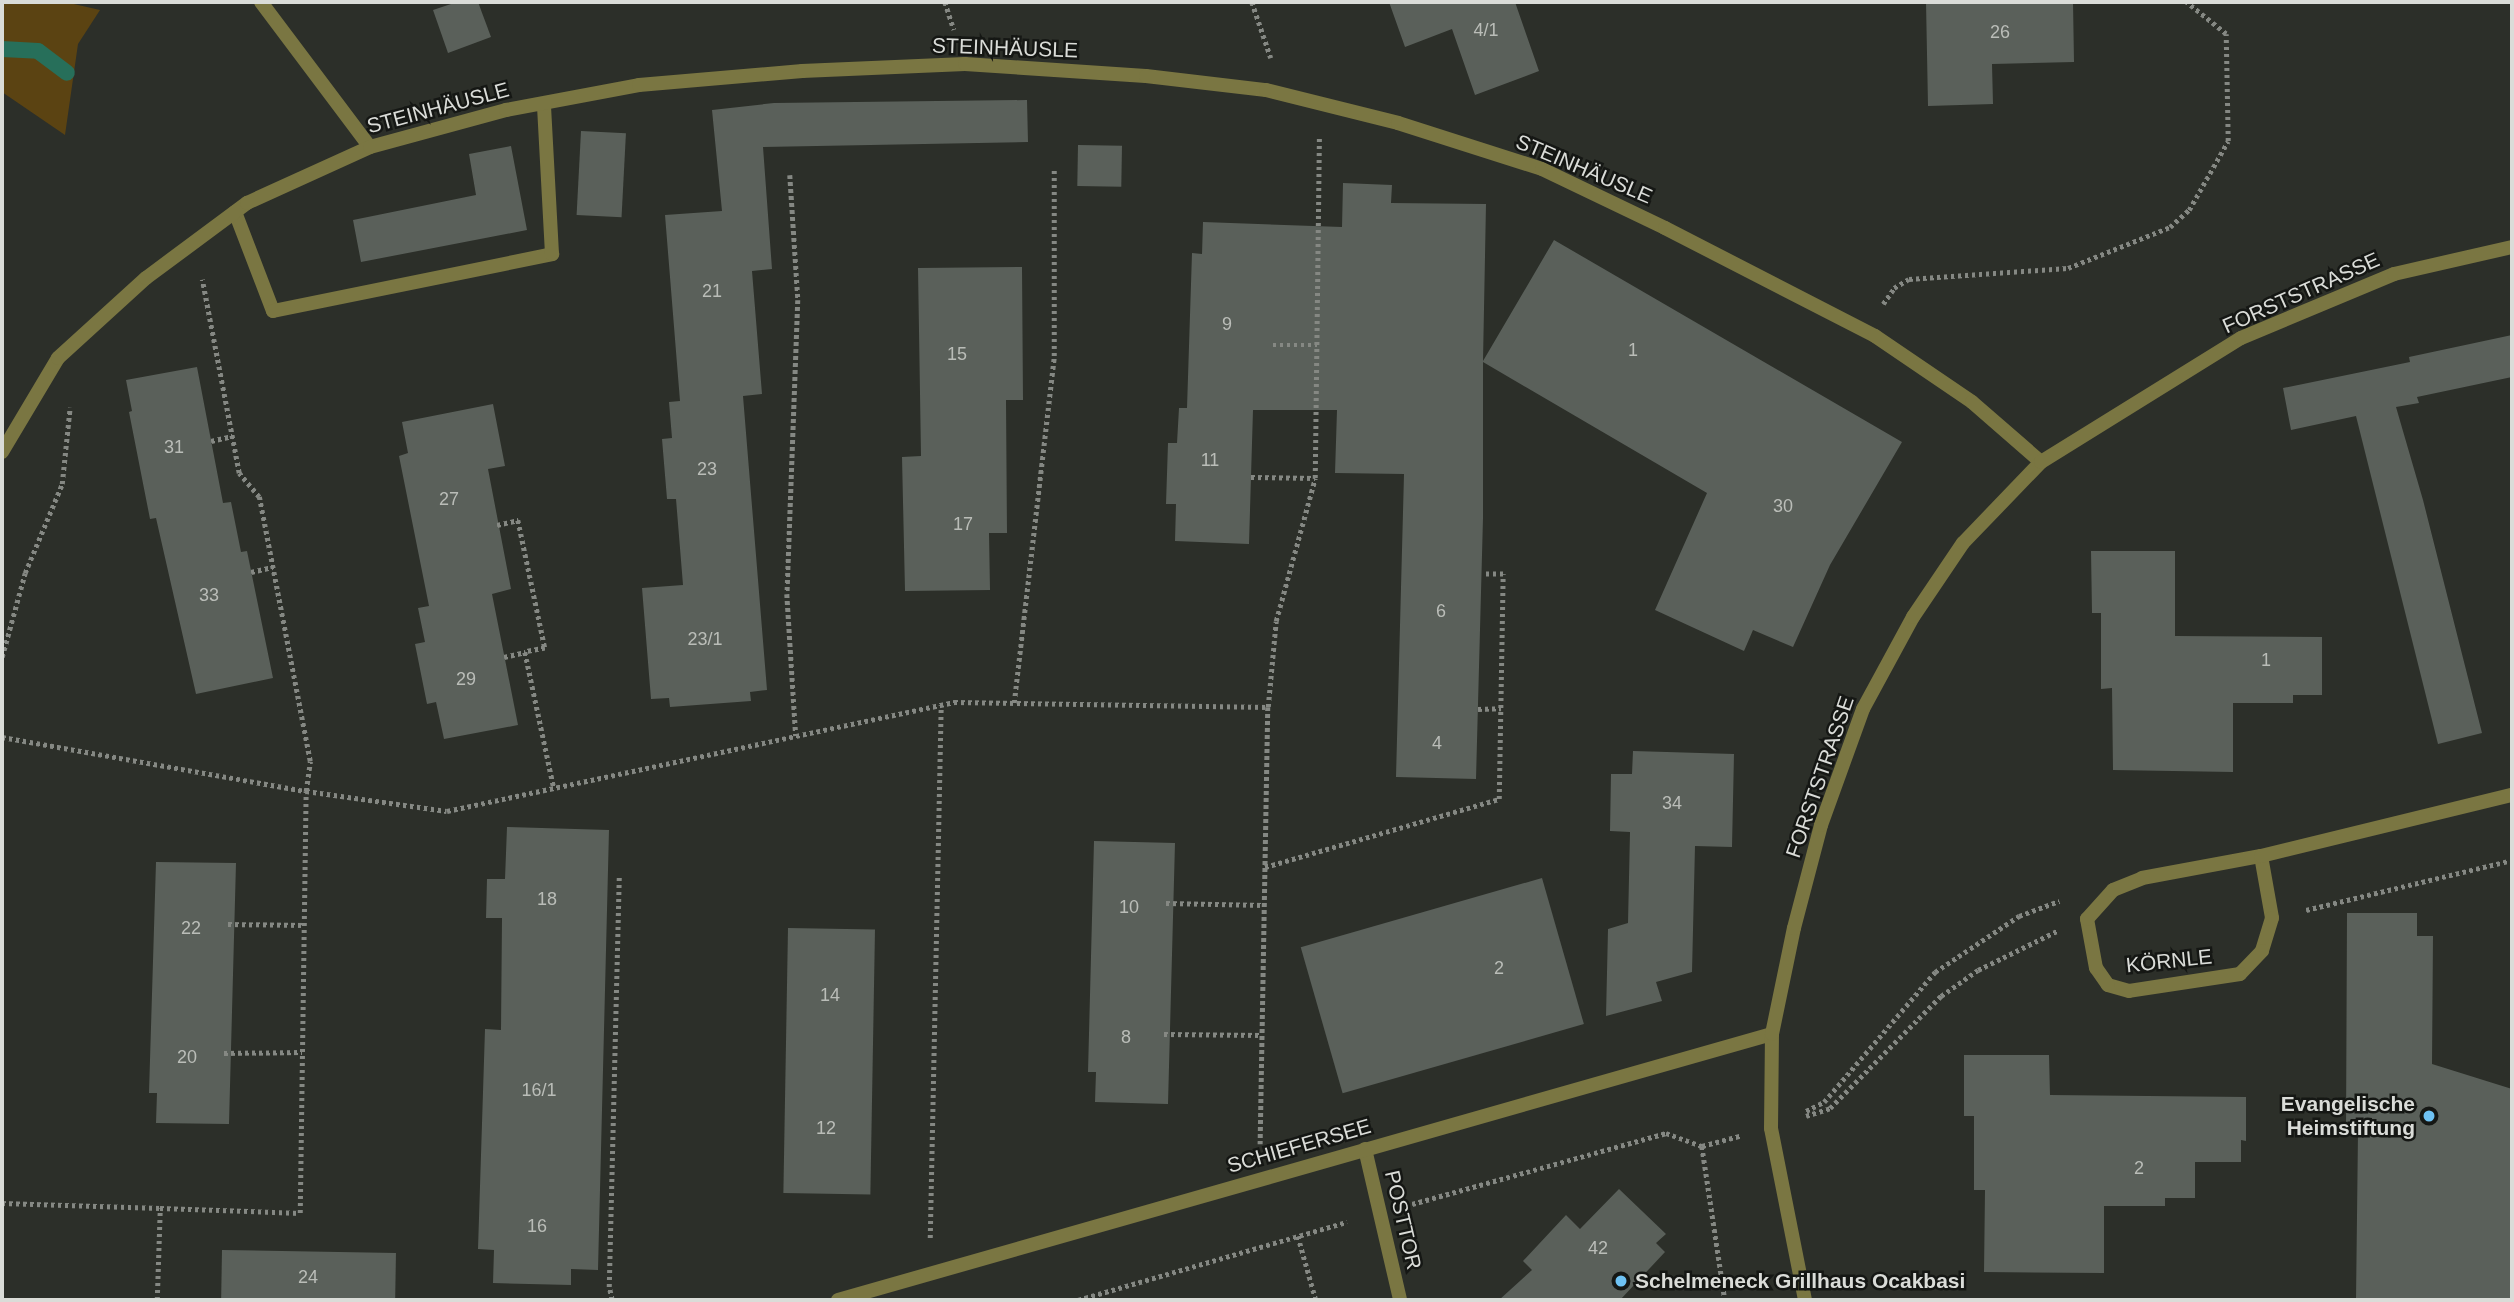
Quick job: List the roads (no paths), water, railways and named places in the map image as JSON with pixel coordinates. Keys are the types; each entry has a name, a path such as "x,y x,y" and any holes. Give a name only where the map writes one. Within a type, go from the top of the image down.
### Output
{"street":[{"path":"261,2 370,146"},
{"name":"STEINHÄUSLE","path":"2,452 58,358 146,278 247,203 370,146 544,104 653,84 802,71 965,64 1146,76 1266,90 1398,123 1542,169 1665,228 1865,331 1972,402 2041,462"},
{"path":"235,212 273,311 552,254 544,104"},
{"name":"FORSTSTRASSE","path":"1805,1300 1770,1128 1772,1034 1794,928 1821,825 1863,709 1913,617 1964,543 2041,462 2241,338 2394,274 2512,247"},
{"path":"2261,856 2512,795"},
{"name":"KÖRNLE","path":"2261,856 2272,918 2262,951 2240,974 2129,991 2108,985 2096,968 2087,919 2113,890 2143,877 2261,856"},
{"name":"SCHIEFERSEE","path":"838,1300 1772,1034"},
{"name":"POSTTOR","path":"1365,1149 1400,1300"}],"waterway":[{"path":"2,49 38,51 67,73"}],"place":[{"name":"Evangelische Heimstiftung","path":"2429,1116"},
{"name":"Schelmeneck Grillhaus Ocakbasi","path":"1621,1281"}]}
